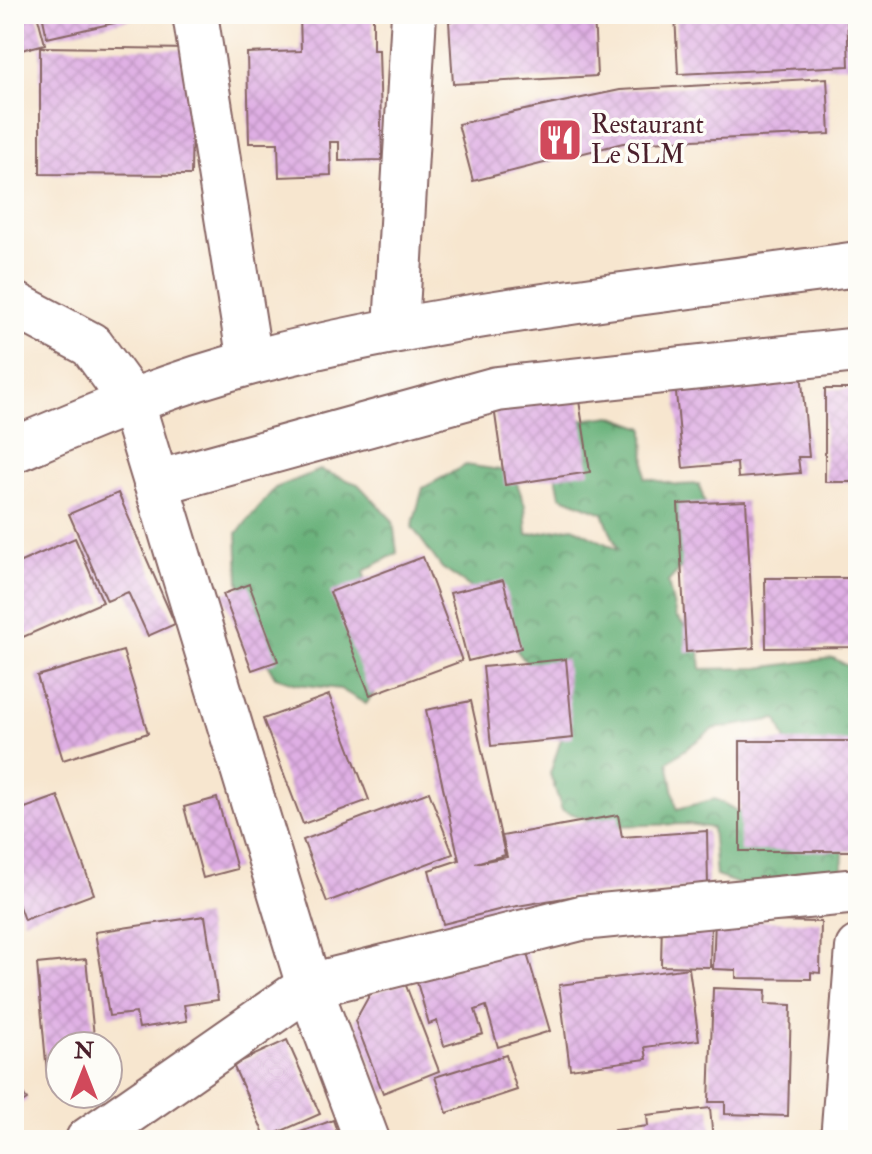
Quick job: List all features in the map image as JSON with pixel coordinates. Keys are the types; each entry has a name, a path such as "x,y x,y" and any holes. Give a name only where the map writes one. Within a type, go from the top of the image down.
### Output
{"street":[{"path":"195,14 250,362"},
{"path":"396,328 414,14"},
{"path":"14,450 131,400 250,362 396,328 858,264"},
{"path":"14,304 91,345 131,400 309,986 367,1140"},
{"path":"156,483 497,389 858,350"},
{"path":"88,1140 309,986 581,918 858,891"},
{"path":"843,1140 858,948"}],"green space":[{"path":"611,416 644,428 645,478 678,485 699,484 710,520 690,558 668,582 676,617 698,640 701,669 758,668 833,658 858,671 858,731 841,754 789,749 777,719 713,729 668,762 677,809 715,799 749,817 844,836 842,873 753,889 716,876 712,828 689,824 605,826 562,810 550,774 564,730 546,689 508,639 486,598 442,568 412,527 423,488 466,465 513,472 525,506 527,535 573,527 618,550 603,513 560,496 551,450 561,423"},
{"path":"320,470 358,484 393,521 397,553 364,571 370,630 396,664 366,704 340,689 297,684 275,677 261,652 239,581 237,533 275,488"}],"building":[{"path":"14,14 37,14 45,44 14,52"},
{"path":"42,14 150,14 150,15 47,38"},
{"path":"300,14 373,14 373,50 379,50 382,160 339,161 339,142 330,142 331,175 279,177 278,143 249,143 247,53 301,51"},
{"path":"594,14 597,76 453,84 449,21"},
{"path":"675,14 847,14 849,66 678,74"},
{"path":"40,47 193,49 191,175 40,174"},
{"path":"827,78 830,134 623,143 473,181 458,124 620,90"},
{"path":"801,371 809,457 798,457 800,473 738,478 737,463 683,468 675,382"},
{"path":"825,389 858,389 858,482 825,482"},
{"path":"578,394 590,472 505,485 494,407"},
{"path":"118,493 175,624 148,636 128,592 107,601 69,514"},
{"path":"746,501 754,648 686,652 678,504"},
{"path":"75,538 103,602 14,641 14,565"},
{"path":"423,557 462,661 370,695 330,592"},
{"path":"765,578 858,578 858,647 766,648"},
{"path":"503,580 521,648 468,661 450,593"},
{"path":"249,584 278,661 252,670 223,594"},
{"path":"123,651 148,733 63,760 37,676"},
{"path":"566,659 573,738 491,746 483,667"},
{"path":"329,695 369,800 303,824 263,719"},
{"path":"471,701 505,855 475,863 507,857 502,836 618,815 622,837 707,831 708,887 581,895 506,908 443,924 429,870 459,860 426,710"},
{"path":"740,741 858,741 858,851 740,851"},
{"path":"429,792 453,854 327,902 303,840"},
{"path":"58,796 94,894 24,920 14,893 14,812"},
{"path":"217,798 237,869 203,878 184,807"},
{"path":"205,916 218,1000 184,1005 187,1021 139,1028 136,1013 109,1016 95,932"},
{"path":"662,918 711,920 710,967 661,966"},
{"path":"715,920 821,922 820,973 811,972 811,979 736,978 736,970 713,969"},
{"path":"525,947 550,1031 498,1047 486,1006 475,1010 483,1034 444,1046 437,1021 429,1024 416,979"},
{"path":"86,959 93,1030 44,1030 44,1040 37,964"},
{"path":"689,968 699,1040 645,1047 647,1059 570,1069 559,985"},
{"path":"405,983 439,1071 383,1093 355,1021 370,994"},
{"path":"713,988 766,990 765,1004 791,1005 788,1116 725,1114 725,1102 709,1102"},
{"path":"287,1040 320,1114 266,1138 233,1065"},
{"path":"506,1055 517,1090 447,1113 435,1077"},
{"path":"14,1078 27,1100 14,1108"},
{"path":"710,1108 713,1140 616,1140 614,1130 648,1126 647,1115"},
{"path":"333,1120 340,1140 279,1140"}],"place":[{"name":"Restaurant Le SLM","path":"560,140"}]}
